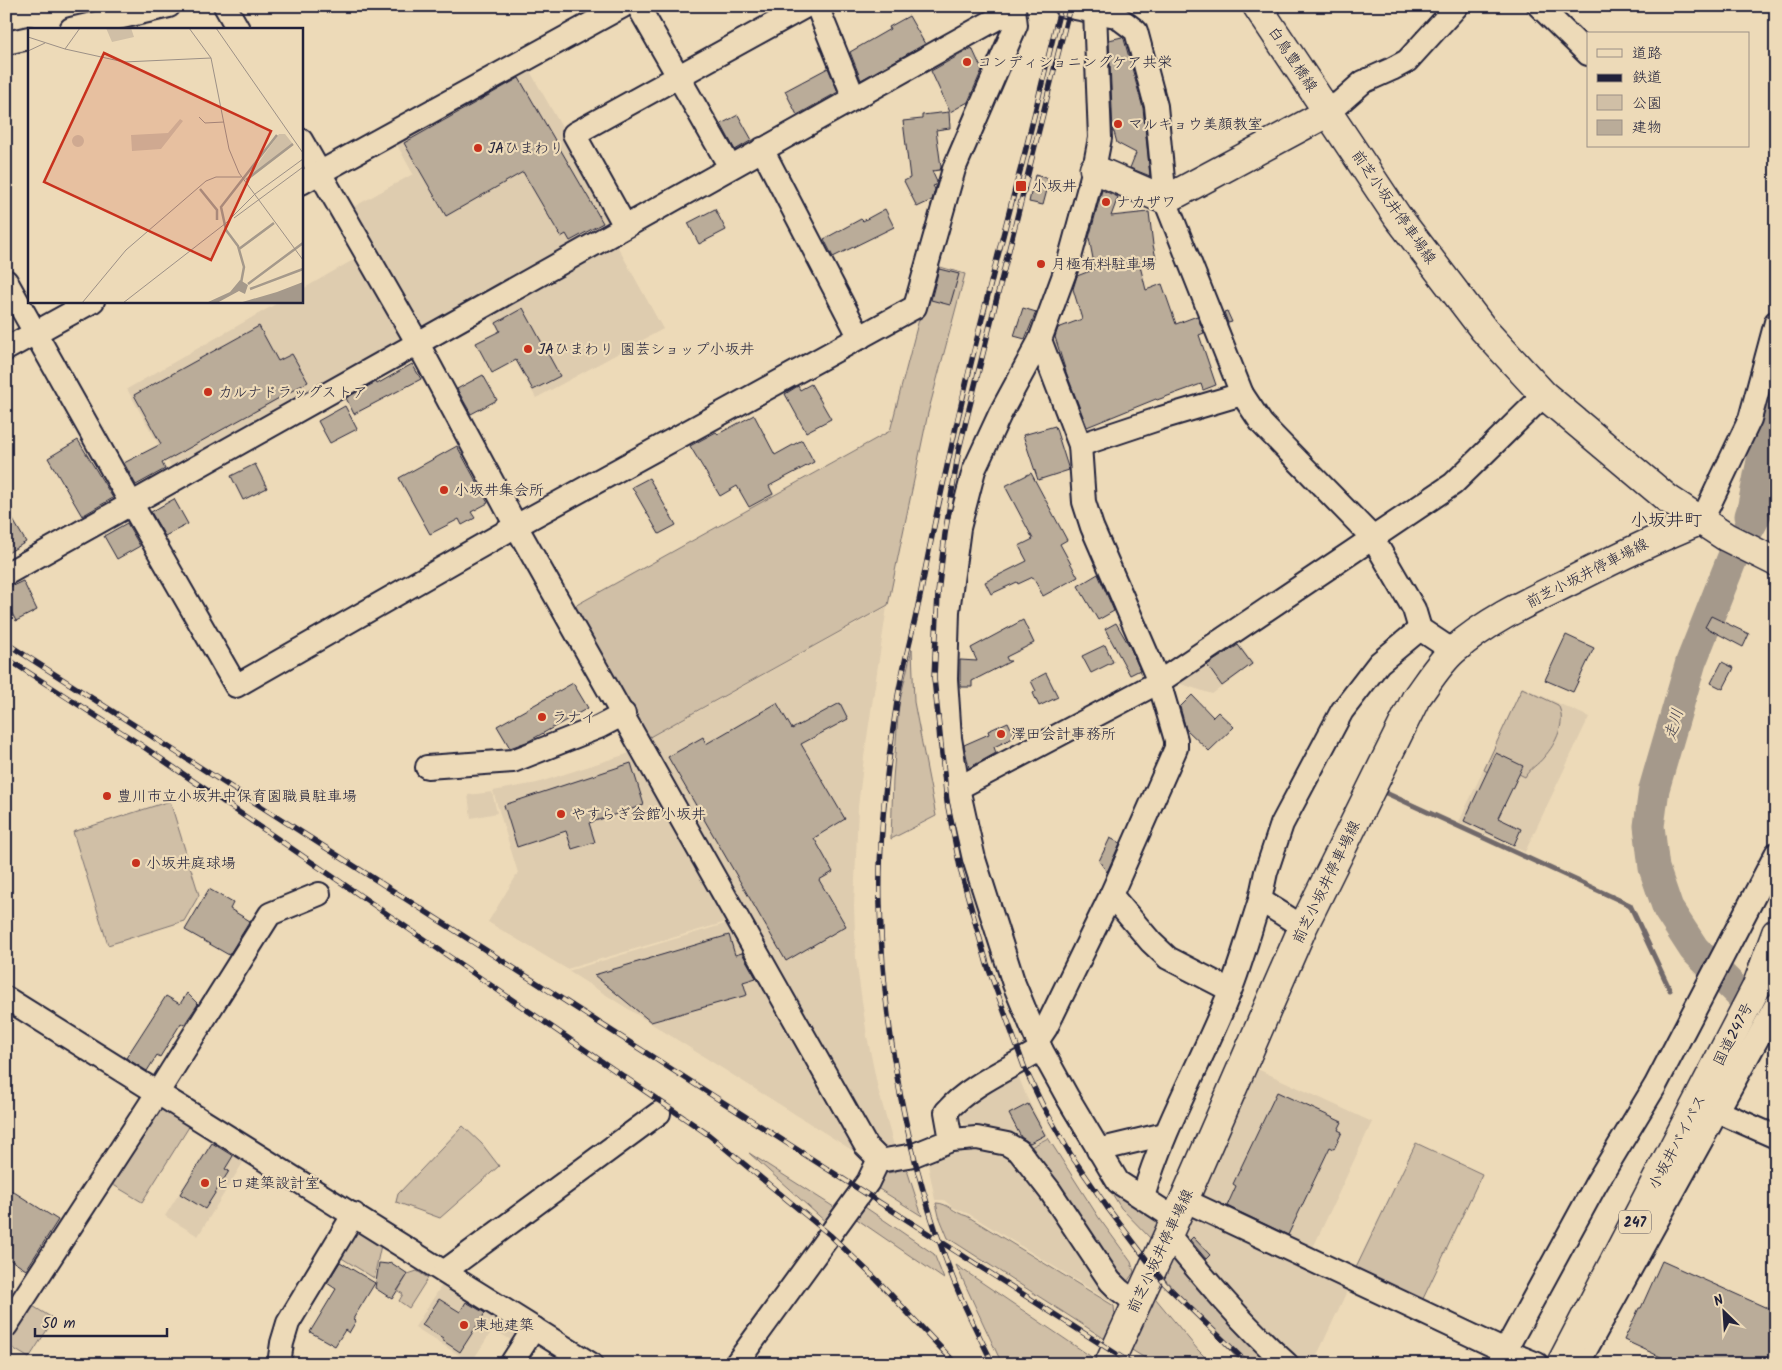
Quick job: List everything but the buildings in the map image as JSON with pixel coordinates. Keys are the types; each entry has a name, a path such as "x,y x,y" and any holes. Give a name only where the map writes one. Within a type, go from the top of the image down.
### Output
{"main road":[{"name":"白鳥豊橋線","path":"1257,6 1329,112"},
{"path":"1094,170 1166,200 1329,112"},
{"name":"前芝小坂井停車場線","path":"1329,112 1397,216 1484,330 1544,395 1668,499 1702,520"},
{"path":"1702,520 1726,537 1776,562"},
{"name":"前芝小坂井停車場線","path":"1109,1364 1303,927 1416,698 1436,670 1453,651 1485,626 1520,606 1662,536 1702,520"},
{"name":"国道247号","path":"1766,996 1776,933"},
{"name":"国道247号","path":"1710,1080 1766,996 1776,958"},
{"name":"小坂井バイパス","path":"1561,1364 1710,1080"}],"street":[{"path":"75,28 170,6"},
{"path":"225,6 237,28"},
{"path":"310,178 623,6"},
{"path":"638,6 730,167"},
{"path":"625,226 574,134 806,6"},
{"path":"816,6 854,98"},
{"path":"1065,6 1116,16 1136,31 1156,106 1166,200 1242,394 1262,424 1372,537 1414,609 1420,629 1453,651"},
{"path":"1329,112 1364,82 1407,61 1457,6"},
{"path":"1539,6 1587,53"},
{"path":"6,281 34,334 131,503 236,686 516,526 915,307 954,168 1016,25 1016,7 417,342 131,503 6,574"},
{"path":"1095,11 1100,138 1094,170 1069,261 1040,340 1000,414 974,470 959,528 948,610 946,679 950,738 958,788 974,859 996,932 1014,984 1039,1044 1118,1182 1175,1217 1537,1364"},
{"path":"6,43 28,38"},
{"path":"302,144 310,178 417,342 516,526 624,714 863,1142 879,1159 894,1160 914,1155 951,1140 977,1138 1007,1144 1019,1151 1050,1191 1110,1281 1136,1303"},
{"path":"762,149 860,338"},
{"path":"6,349 91,302"},
{"path":"1702,520 1750,419 1776,322"},
{"path":"951,1140 946,1112 953,1103 1004,1070 1039,1044 1111,895 1176,748 1176,740 1159,682 1092,527 1084,502 1080,445 1040,340"},
{"path":"1080,445 1242,394"},
{"path":"958,788 1159,682 1453,484 1544,395"},
{"path":"1143,1197 1150,1172 1165,1134 1230,990 1260,900 1266,872 1282,824 1342,711 1379,663 1420,629"},
{"path":"427,767 513,761 599,727 624,714"},
{"path":"1505,1351 1596,1184 1655,1086 1776,854"},
{"path":"6,1326 158,1092 270,914 319,894"},
{"path":"1111,895 1151,942 1168,958 1230,990"},
{"path":"1260,900 1303,927"},
{"path":"1578,1364 1717,1111 1766,996"},
{"path":"6,998 591,1364"},
{"path":"1717,1111 1776,1137"},
{"path":"445,1272 659,1113"},
{"path":"1098,1150 1165,1134"},
{"path":"736,1364 868,1182 879,1159"},
{"path":"279,1364 282,1343 288,1323 354,1214"},
{"path":"1175,1217 1229,1307 1261,1341 1287,1364"},
{"path":"511,1364 534,1328"}],"shaded area":[{"path":"527,66 614,219 612,226 423,331 348,210 413,174 394,139"},
{"path":"615,242 663,329 536,398 488,311"},
{"path":"360,256 407,339 174,472 127,389 279,302 302,302 302,289"},
{"path":"887,607 858,807 854,906 856,959 867,1036 878,1089 894,1146 882,1147 872,1141 646,740"},
{"path":"1235,639 1254,664 1212,694 1175,682"},
{"path":"1522,687 1589,717 1525,852 1459,822"},
{"path":"633,752 726,922 567,969 488,922 518,873 493,791 537,783"},
{"path":"492,792 497,813 471,818 468,795"},
{"path":"728,923 855,1152 568,971"},
{"path":"1253,1067 1372,1122 1311,1252 1205,1202 1198,1183"},
{"path":"1016,1070 1027,1098 1048,1137 1028,1148 1011,1134 975,1127 970,1130 954,1111"},
{"path":"215,1136 247,1156 198,1236 165,1216"},
{"path":"987,1151 1008,1158 1043,1195 1113,1303 969,1214 952,1207 944,1200 935,1200 927,1159 957,1152"},
{"path":"1199,1215 1348,1289 1313,1364 1294,1364 1177,1242 1179,1221"},
{"path":"445,1280 527,1332 519,1345 493,1329 471,1363 415,1327"}],"green space":[{"path":"933,265 965,274 928,413 888,605 646,739 571,608 890,431"},
{"path":"1776,412 1776,498 1759,531 1752,527 1757,519 1753,516"},
{"path":"912,649 914,702 936,816 891,839 893,779 899,704"},
{"path":"1522,688 1558,705 1561,725 1556,739 1548,752 1525,777 1503,766 1497,777 1484,770"},
{"name":"小坂井庭球場","path":"170,801 199,895 184,921 108,945 73,832"},
{"path":"1035,1058 1098,1158 1163,1219 1152,1240 1121,1208 1061,1111"},
{"path":"157,1101 192,1122 142,1202 105,1180"},
{"path":"463,1126 482,1144 499,1166 440,1218 396,1202 398,1194"},
{"path":"1048,1138 1099,1218 1131,1262 1134,1272 1127,1282 1103,1253 1029,1148"},
{"path":"1416,1143 1482,1174 1421,1303 1354,1272"},
{"path":"749,1153 837,1209 828,1224"},
{"path":"906,1167 922,1216 871,1184 879,1174 894,1172"},
{"path":"856,1201 934,1254 944,1279 848,1213"},
{"path":"936,1203 940,1203 967,1216 1114,1306 1115,1317 1105,1339 948,1238"},
{"path":"354,1223 382,1240 374,1278 335,1254"},
{"path":"1172,1251 1272,1364 1242,1364 1162,1276"},
{"path":"956,1265 1096,1360 1095,1364 1002,1364"},
{"path":"417,1271 428,1278 409,1308 399,1301 403,1294 398,1291 408,1274"},
{"path":"1151,1293 1212,1364 1155,1364 1125,1346"},
{"path":"26,1302 54,1319 29,1358 6,1344 6,1332"}],"waterway":[{"name":"走川","path":"1776,391 1750,516 1754,519 1732,559 1691,662 1654,789 1649,826 1654,868 1668,909 1694,949 1776,1030"},
{"path":"1752,540 1761,532 1776,503"},
{"path":"1386,793 1630,905 1670,990"}],"railway":[{"path":"993,1364 954,1281 937,1236 923,1190 900,1096 886,1001 882,953 880,855 887,777 902,673 969,370 1061,6"},
{"path":"1070,6 959,449 945,534 938,593 934,678 947,802 961,872 987,964 1025,1069 1043,1106 1071,1155 1107,1207 1165,1284 1248,1364"},
{"path":"6,643 1132,1364"},
{"path":"6,658 141,745 709,1135 830,1235 877,1280 956,1364"}],"place":[{"name":"コンディショニングケア共栄","path":"967,62"},
{"name":"マルキョウ美顔教室","path":"1118,124"},
{"name":"JAひまわり","path":"478,148"},
{"name":"小坂井","path":"1021,186"},
{"name":"ナカザワ","path":"1106,202"},
{"name":"月極有料駐車場","path":"1041,264"},
{"name":"JAひまわり 園芸ショップ小坂井","path":"528,349"},
{"name":"カルナドラッグストア","path":"208,392"},
{"name":"小坂井集会所","path":"444,490"},
{"name":"ラナイ","path":"542,717"},
{"name":"澤田会計事務所","path":"1001,734"},
{"name":"豊川市立小坂井中保育園職員駐車場","path":"107,796"},
{"name":"やすらぎ会館小坂井","path":"561,814"},
{"name":"小坂井庭球場","path":"136,863"},
{"name":"ヒロ建築設計室","path":"205,1183"},
{"name":"東地建築","path":"464,1325"}],"district":[{"name":"小坂井町","path":"1666,520"}]}
